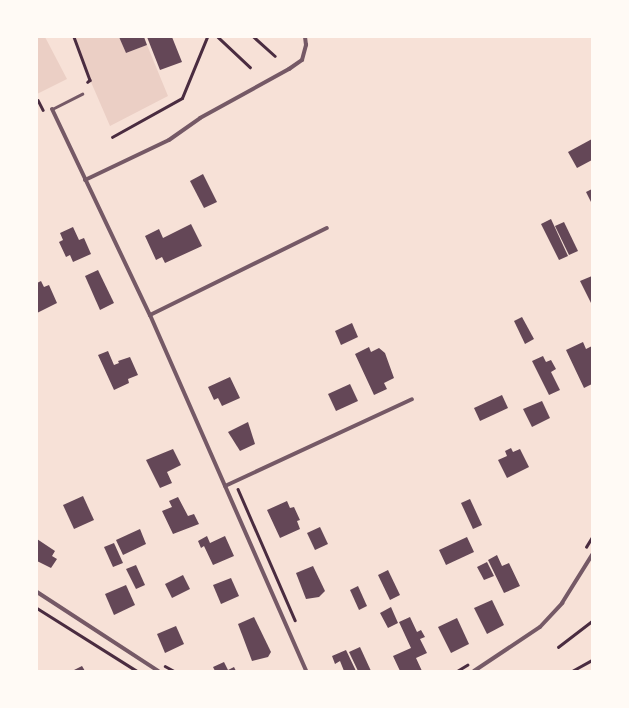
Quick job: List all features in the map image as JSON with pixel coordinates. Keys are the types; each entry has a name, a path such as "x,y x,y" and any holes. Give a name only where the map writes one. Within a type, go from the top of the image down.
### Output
{"street":[{"path":"85,180 169,140 200,118 289,69 302,60 306,45 305,37"},
{"path":"52,109 150,315 306,671"},
{"path":"150,315 327,228"},
{"path":"225,486 412,399"},
{"path":"474,671 540,627 562,604 592,555"},
{"path":"37,592 158,671"}],"lane":[{"path":"52,109 82,94"}],"path":[{"path":"74,37 90,80 88,82"},
{"path":"112,137 182,98 207,37"},
{"path":"218,37 250,67"},
{"path":"254,37 275,56"},
{"path":"235,482 297,624"},
{"path":"585,550 592,538"},
{"path":"37,608 137,671"},
{"path":"558,647 592,621"},
{"path":"572,671 592,660"},
{"path":"457,671 471,663"}],"shaded area":[{"path":"37,37 45,37 67,79 37,94"},
{"path":"75,37 119,37 126,53 147,45 168,96 110,126 78,52"}],"building":[{"path":"119,37 144,37 147,45 126,53"},
{"path":"147,37 172,37 182,62 160,70"},
{"path":"592,139 592,160 577,168 568,152"},
{"path":"203,174 217,202 204,208 190,181"},
{"path":"592,189 592,204 586,192"},
{"path":"551,219 568,256 559,260 541,224"},
{"path":"564,222 578,251 569,255 555,226"},
{"path":"191,224 202,246 165,263 162,257 156,260 145,236 159,229 163,238"},
{"path":"73,227 79,240 84,238 91,254 73,262 70,255 66,257 59,242 63,240 60,233"},
{"path":"98,270 114,303 100,310 85,276"},
{"path":"592,276 592,305 580,281"},
{"path":"41,281 44,287 49,285 57,303 37,313 37,283"},
{"path":"522,317 534,339 525,344 514,321"},
{"path":"352,323 358,337 341,345 335,331"},
{"path":"583,342 586,349 592,346 592,384 584,388 566,350"},
{"path":"369,347 371,352 379,348 385,353 394,378 384,383 387,389 374,395 355,354"},
{"path":"108,351 114,365 119,363 118,361 130,357 138,375 128,379 129,383 114,390 98,355"},
{"path":"543,356 546,362 551,360 556,369 551,372 560,390 549,395 532,361"},
{"path":"230,377 240,398 222,406 218,398 214,400 208,387"},
{"path":"350,384 358,401 336,411 328,394"},
{"path":"502,395 508,408 480,421 474,408"},
{"path":"542,401 550,418 532,427 523,409"},
{"path":"248,422 255,444 240,451 228,432"},
{"path":"511,448 513,452 520,449 529,467 507,478 498,460 507,456 505,451"},
{"path":"173,449 181,465 167,472 172,483 160,488 146,460"},
{"path":"83,496 94,520 74,529 63,505"},
{"path":"178,497 188,516 194,514 199,524 173,534 162,511 172,507 169,501"},
{"path":"470,499 482,525 473,529 461,503"},
{"path":"287,501 290,508 294,507 300,520 297,521 300,529 280,538 267,510"},
{"path":"320,527 328,544 315,550 307,533"},
{"path":"140,529 146,544 123,555 116,540"},
{"path":"207,536 210,543 225,536 234,556 213,565 204,546 201,548 198,541"},
{"path":"467,537 474,552 446,565 439,550"},
{"path":"37,539 55,551 52,556 57,559 51,568 37,561"},
{"path":"114,543 123,563 113,567 104,547"},
{"path":"497,555 502,566 509,563 520,586 504,593 488,560"},
{"path":"487,562 494,576 484,580 477,567"},
{"path":"136,565 145,585 136,589 126,569"},
{"path":"313,566 325,591 319,597 306,599 296,573"},
{"path":"388,570 400,595 390,600 378,575"},
{"path":"183,575 190,589 172,598 165,584"},
{"path":"231,578 239,596 221,604 213,585"},
{"path":"126,585 135,605 114,615 105,594"},
{"path":"358,586 367,606 359,610 350,590"},
{"path":"492,600 504,625 487,634 474,608"},
{"path":"391,607 398,623 388,628 380,613"},
{"path":"254,617 271,652 268,657 252,661 238,624"},
{"path":"410,617 417,632 421,630 425,637 420,639 427,653 416,658 422,671 400,671 393,656 411,648 399,622"},
{"path":"457,618 469,644 451,653 438,627"},
{"path":"176,626 184,644 165,653 157,634"},
{"path":"360,647 371,671 358,671 349,652"},
{"path":"346,650 356,671 344,671 340,661 335,664 332,656"},
{"path":"224,662 228,670 234,667 236,671 215,671 213,667"},
{"path":"82,666 85,671 72,671"}]}
